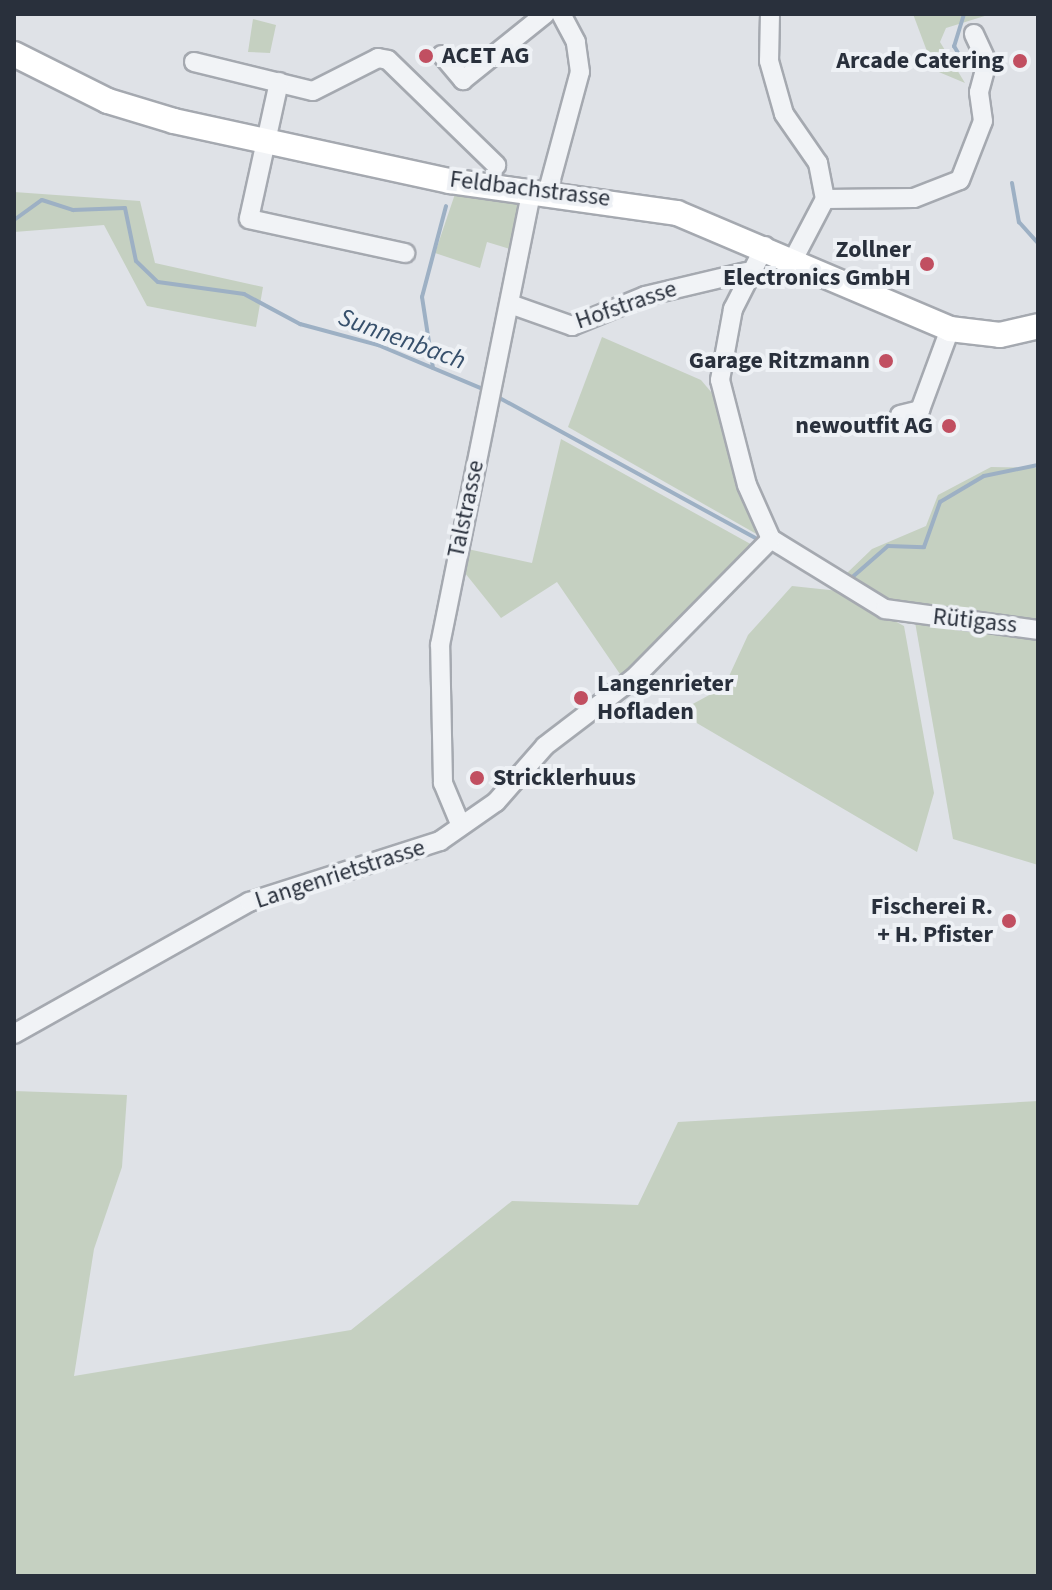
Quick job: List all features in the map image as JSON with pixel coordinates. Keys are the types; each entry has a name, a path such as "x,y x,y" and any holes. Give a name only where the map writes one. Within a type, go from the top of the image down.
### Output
{"main road":[{"name":"Feldbachstrasse","path":"14,54 129,108 266,140 539,193 652,207 765,246 950,329 1000,335 1038,326"}],"street":[{"path":"442,55 463,80 545,14"},
{"name":"Talstrasse","path":"461,826 443,787 437,673 510,304 539,193 580,72 576,42 561,14"},
{"path":"770,14 769,61 784,114 818,163 825,199 794,258"},
{"path":"825,199 914,198 960,180 983,121 979,92 987,62 974,34"},
{"path":"194,62 313,91 378,58 388,60 496,165"},
{"path":"279,82 249,219 405,253"},
{"path":"765,246 746,272 720,380 747,485 771,539"},
{"name":"Hofstrasse","path":"510,304 572,326 645,296 746,272"},
{"path":"900,415 920,410 950,329"},
{"name":"Rütigass","path":"771,539 854,595 911,615 978,617 1038,630"},
{"name":"Langenrietstrasse","path":"14,1034 249,902 418,853 461,826 500,799 545,746 634,678 771,539"}],"green space":[{"path":"913,14 991,14 946,28 940,42 965,83 934,70"},
{"path":"253,19 276,25 270,53 248,52"},
{"path":"456,191 514,199 522,209 517,251 487,242 480,268 435,253"},
{"path":"14,192 140,201 155,263 263,287 256,327 147,306 104,225 14,232"},
{"path":"602,337 701,380 717,399 760,536 568,427"},
{"path":"561,439 756,547 622,677 557,582 501,618 461,568 463,548 532,563"},
{"path":"991,467 1038,468 1038,626 982,612 906,612 854,589 846,574 872,549 926,526 938,495"},
{"path":"792,586 839,591 904,626 934,793 917,852 678,712 724,687 748,635"},
{"path":"915,622 1038,635 1038,865 953,839"},
{"path":"14,1091 127,1095 122,1167 94,1249 74,1376 351,1330 512,1201 638,1205 678,1122 1038,1101 1038,1576 14,1576"}],"waterway":[{"path":"964,14 954,46 964,63"},
{"path":"1012,183 1019,222 1038,243"},
{"name":"Sunnenbach","path":"14,220 42,200 73,210 125,208 136,261 158,282 244,294 300,324 378,345 485,390"},
{"path":"433,368 422,297 446,206"},
{"name":"Sunnenbach","path":"496,396 761,541"},
{"name":"Sunnenbach","path":"849,580 888,546 924,547 940,502 984,476 1038,465"},
{"name":"Sunnenbach","path":"788,560 838,588"}],"place":[{"name":"ACET AG","path":"426,56"},
{"name":"Arcade Catering","path":"1020,61"},
{"name":"Zollner Electronics GmbH","path":"927,264"},
{"name":"Garage Ritzmann","path":"886,361"},
{"name":"newoutfit AG","path":"949,426"},
{"name":"Langenrieter Hofladen","path":"581,698"},
{"name":"Stricklerhuus","path":"477,778"},
{"name":"Fischerei R. + H. Pfister","path":"1009,921"}]}
